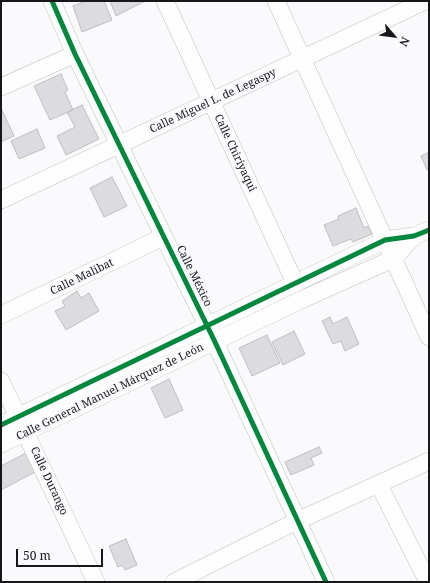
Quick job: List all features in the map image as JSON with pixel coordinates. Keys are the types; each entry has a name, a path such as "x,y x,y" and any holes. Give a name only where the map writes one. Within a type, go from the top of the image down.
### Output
{"street":[{"name":"Calle México","path":"52,1 75,54 215,342 326,582"},
{"name":"Calle Chiriyaqui","path":"165,1 295,282"},
{"path":"276,1 301,59 429,336"},
{"name":"Calle Miguel L. de Legaspy","path":"1,200 425,1"},
{"path":"1,87 75,54"},
{"path":"393,258 422,233"},
{"name":"Calle General Manuel Márquez de León","path":"1,425 295,282 385,240 422,233"},
{"name":"Calle Malibat","path":"1,316 163,237"},
{"name":"Calle General Manuel Márquez de León","path":"1,444 303,299 393,258"},
{"name":"Calle Durango","path":"1,381 96,582"},
{"path":"174,582 297,521 429,461"},
{"path":"379,485 428,582"}],"building":[{"path":"86,1 104,1 112,20 82,32 73,6"},
{"path":"110,1 145,1 116,16"},
{"path":"61,74 68,90 65,92 73,110 50,120 34,86"},
{"path":"82,105 99,139 66,155 57,136 75,127 67,112"},
{"path":"1,108 14,136 1,142"},
{"path":"37,129 45,148 19,159 11,141"},
{"path":"429,152 429,169 427,170 421,156"},
{"path":"112,177 127,206 104,217 90,188"},
{"path":"356,208 364,228 368,226 372,234 353,242 351,239 333,246 324,225 339,219 338,216"},
{"path":"77,291 81,298 89,293 99,311 66,330 55,311 65,306 62,301"},
{"path":"330,317 333,324 347,317 359,344 345,351 341,341 333,344 322,321"},
{"path":"294,331 305,354 283,365 272,342"},
{"path":"267,335 280,363 252,376 239,348"},
{"path":"169,379 183,410 165,418 151,388"},
{"path":"319,447 322,453 311,458 314,465 291,475 285,462"},
{"path":"26,453 35,472 1,490 1,466"},
{"path":"126,539 137,565 125,570 122,565 118,567 109,546"}],"cycle path":[{"path":"52,1 75,54 215,342 326,582"},
{"path":"1,425 385,240 414,236 429,230"}]}
